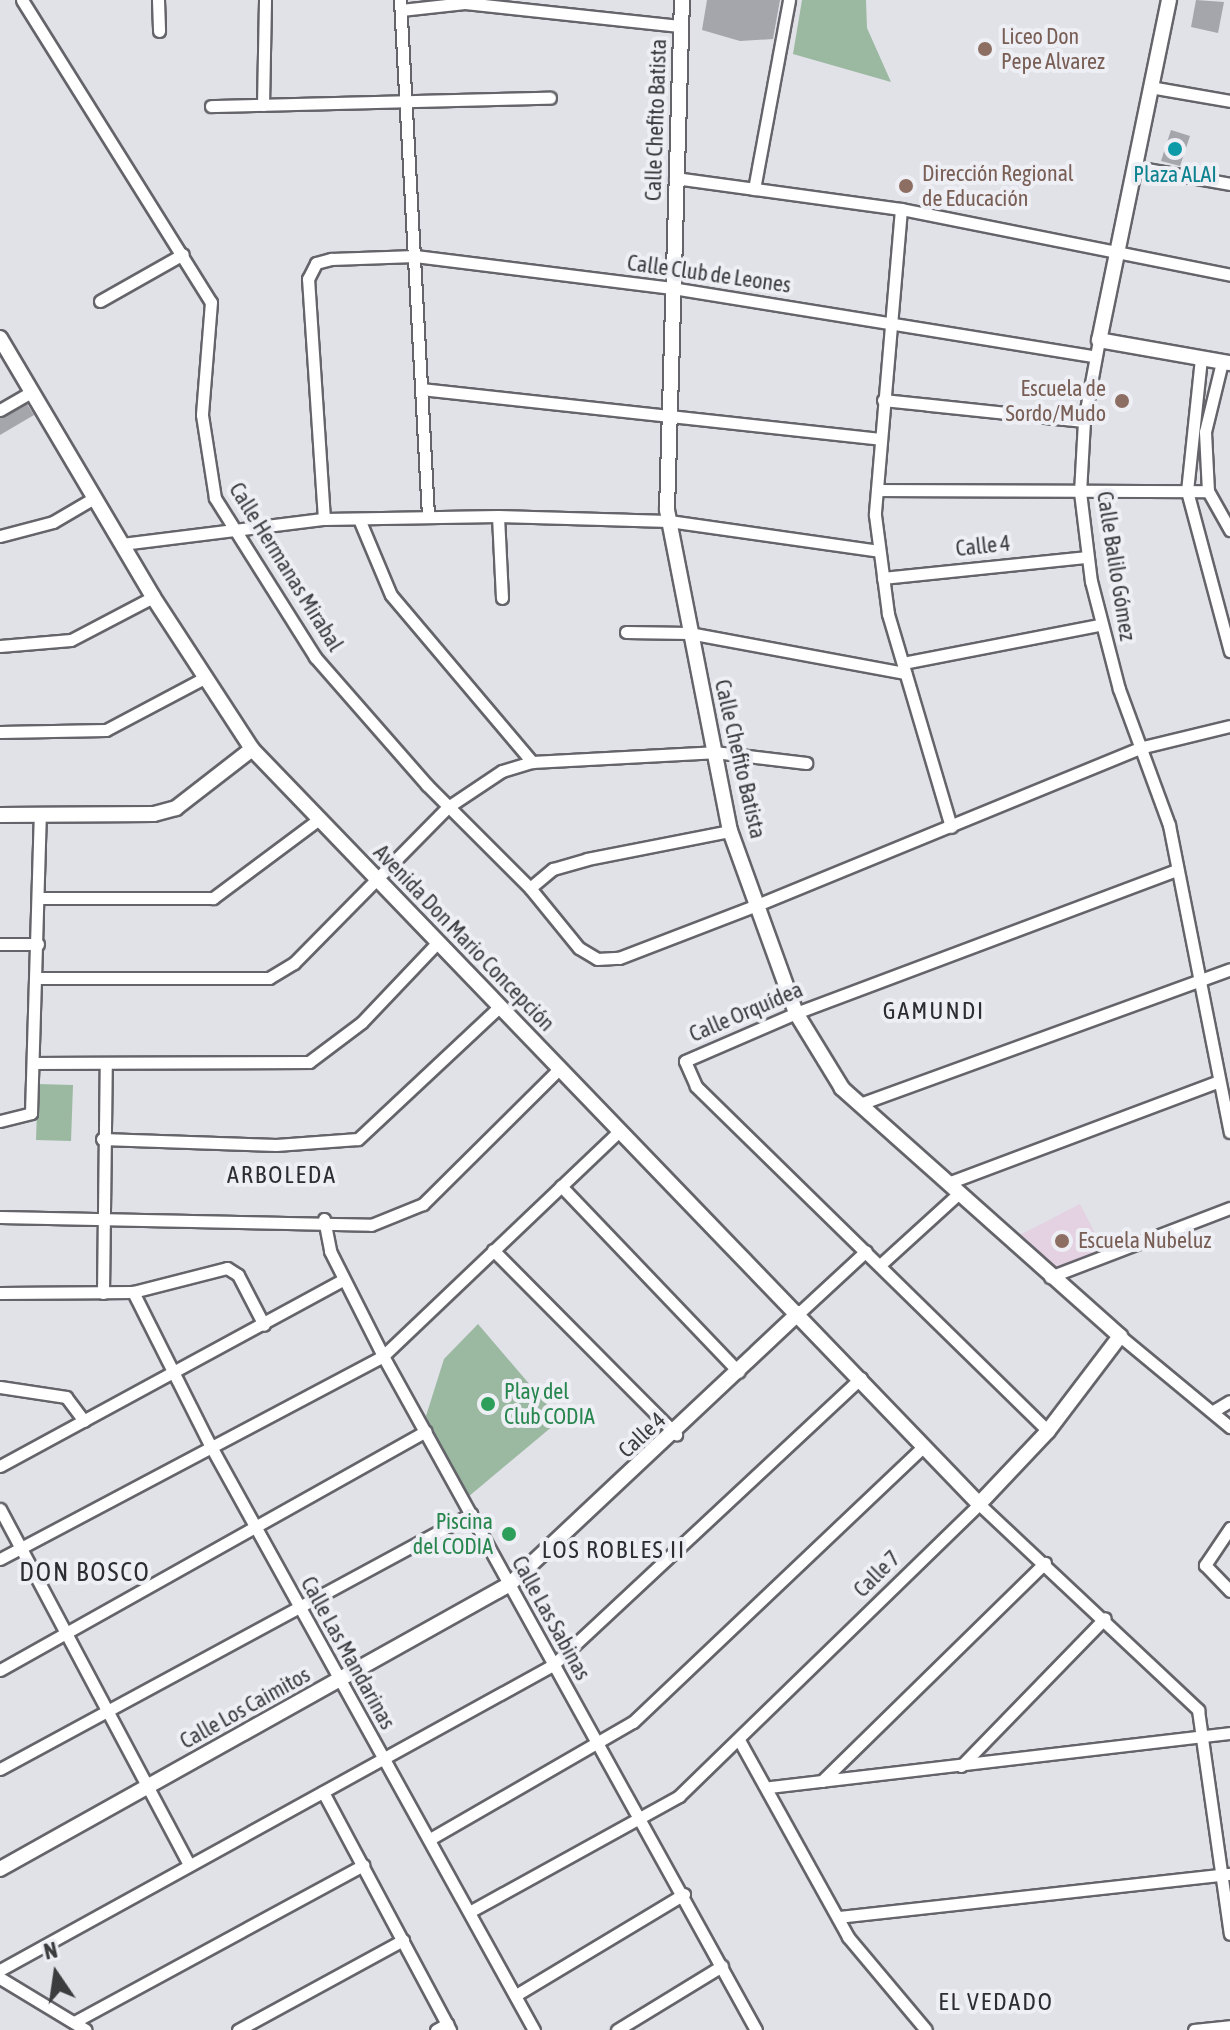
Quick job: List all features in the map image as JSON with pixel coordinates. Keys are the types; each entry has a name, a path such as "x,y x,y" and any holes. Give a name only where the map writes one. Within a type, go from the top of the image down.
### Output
{"street":[{"name":"Calle Hermanas Mirabal","path":"22,0 211,302 205,457 215,498 315,657 448,807 530,888 579,948 597,959 619,958 757,905"},
{"path":"158,0 159,31"},
{"path":"263,105 265,0"},
{"name":"Calle Chefito Batista","path":"682,0 672,288 669,521 730,831 796,1013 842,1088 1050,1277 1215,1410 1230,1427"},
{"path":"754,189 789,0"},
{"name":"Calle Balilo Gómez","path":"1169,0 1120,255 1094,356 1084,421 1080,492 1099,625 1143,747 1177,870 1217,1082 1230,1132"},
{"path":"428,515 401,5 465,3 682,26"},
{"path":"1150,87 1230,101"},
{"path":"211,106 550,98"},
{"path":"1135,167 1230,184"},
{"path":"675,178 901,209 1230,275"},
{"path":"901,209 880,439 877,490 879,551 904,668 951,827"},
{"path":"100,301 183,254"},
{"name":"Calle Club de Leones","path":"324,519 308,279 316,263 415,256 672,288 1094,356"},
{"name":"Avenida Don Mario Concepción","path":"0,338 153,597 252,749 619,1131 799,1313 979,1504"},
{"path":"1099,340 1226,363 1205,432 1208,491 1230,530"},
{"path":"1201,358 1187,491 1230,651"},
{"path":"421,389 669,419 880,439"},
{"path":"0,410 31,392"},
{"path":"883,400 1084,421"},
{"path":"877,490 1208,491"},
{"path":"0,536 53,522 94,498"},
{"path":"122,544 324,519 428,515 669,521 879,551"},
{"path":"498,516 502,598"},
{"path":"359,519 391,595 532,762"},
{"name":"Calle 4","path":"883,578 1087,557"},
{"path":"0,646 71,640 153,597"},
{"path":"626,632 689,633 904,668 1099,625"},
{"path":"0,732 106,730 206,677"},
{"path":"757,905 1143,747 1230,726"},
{"path":"0,815 132,817 176,808 252,749"},
{"path":"37,978 269,978 294,963 448,807 502,771 532,762 714,752 806,763"},
{"path":"0,1121 31,1113 35,1063 40,816"},
{"path":"39,898 213,898 319,819"},
{"path":"530,888 553,869 587,859 730,831"},
{"name":"Calle Orquídea","path":"1048,1431 685,1072 693,1054 1177,870"},
{"path":"35,1063 309,1062 362,1022 437,943"},
{"path":"0,944 38,944"},
{"path":"860,1104 1230,969"},
{"path":"102,1139 276,1145 358,1139 499,1007"},
{"path":"103,1293 101,1214 106,1063"},
{"path":"0,1217 101,1214 324,1219 371,1225 423,1204 559,1069"},
{"path":"880,1265 954,1188 1217,1082"},
{"path":"0,1559 209,1443 383,1356 619,1131"},
{"path":"561,1186 739,1372"},
{"path":"1050,1277 1230,1208"},
{"name":"Calle Las Sabinas","path":"324,1219 343,1280 383,1356 553,1665 684,1894 756,2030"},
{"path":"493,1250 676,1434"},
{"path":"799,1313 866,1251"},
{"path":"0,1293 133,1292 227,1268 238,1275 264,1325"},
{"path":"0,1466 343,1280"},
{"name":"Calle Las Mandarinas","path":"133,1292 172,1375 471,1911 534,2030"},
{"name":"Calle 4","path":"510,1584 676,1434 799,1313"},
{"name":"Calle 7","path":"471,1911 641,1820 679,1796 979,1504 1048,1431 1120,1336"},
{"path":"0,1970 553,1665 861,1378"},
{"path":"0,1387 66,1397 84,1421"},
{"path":"1215,1410 1230,1401"},
{"path":"0,1670 426,1431"},
{"path":"430,1839 601,1746 923,1447"},
{"path":"979,1504 1182,1689 1205,1735 1227,1874 1230,1934"},
{"path":"0,1509 189,1864"},
{"path":"0,1769 471,1514"},
{"path":"1230,1528 1205,1565 1230,1591"},
{"path":"822,1781 1045,1563"},
{"name":"Calle Los Caimitos","path":"0,1869 510,1584"},
{"path":"961,1766 1105,1618"},
{"path":"770,1787 1230,1733"},
{"path":"739,1740 770,1787 838,1917 926,2030"},
{"path":"323,1792 403,1940 445,2028"},
{"path":"76,2021 363,1865"},
{"path":"838,1917 1227,1874"},
{"path":"516,1995 684,1894"},
{"path":"238,2030 403,1940"},
{"path":"617,2030 722,1966"},
{"path":"0,1978 76,2021 86,2030"},
{"path":"1194,2030 1230,2026"}],"shaded area":[{"name":"Escuela Nubeluz","path":"1080,1204 1103,1249 1052,1271 1020,1235"}],"green space":[{"path":"802,0 866,0 867,28 891,82 793,54"},
{"path":"38,1084 73,1085 71,1141 36,1140"},
{"name":"Play del Club CODIA","path":"478,1324 560,1420 468,1497 426,1416 444,1359"}],"building":[{"path":"707,0 780,0 773,39 740,41 702,30"},
{"path":"1196,0 1224,2 1218,33 1191,27"},
{"name":"Plaza ALAI","path":"1171,130 1190,136 1180,166 1161,161"},
{"path":"27,404 34,415 0,435 0,418"}],"place":[{"name":"Liceo Don Pepe Alvarez","path":"985,49"},
{"name":"Plaza ALAI","path":"1175,149"},
{"name":"Dirección Regional de Educación","path":"906,186"},
{"name":"Escuela de Sordo/Mudo","path":"1122,401"},
{"name":"Escuela Nubeluz","path":"1062,1241"},
{"name":"Play del Club CODIA","path":"488,1404"},
{"name":"Piscina del CODIA","path":"509,1534"}],"district":[{"name":"GAMUNDI","path":"934,1011"},
{"name":"ARBOLEDA","path":"282,1175"},
{"name":"LOS ROBLES II","path":"614,1550"},
{"name":"DON BOSCO","path":"85,1573"},
{"name":"EL VEDADO","path":"996,2002"}]}
